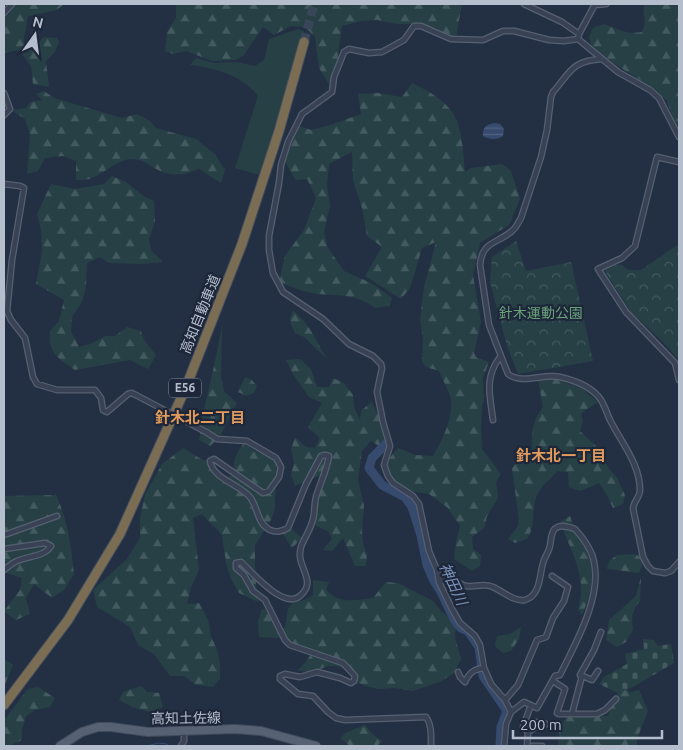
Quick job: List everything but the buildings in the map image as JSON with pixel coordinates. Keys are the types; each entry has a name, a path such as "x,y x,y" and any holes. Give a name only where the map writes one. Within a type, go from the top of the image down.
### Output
{"highway":[{"name":"高知自動車道","path":"4,705 68,620 120,534 186,387 242,244 279,131 304,42"}],"main road":[{"name":"高知土佐線","path":"60,746 82,732 98,727 111,727 148,732 261,731 314,746"}],"street":[{"path":"4,13 12,4"},
{"path":"524,4 562,22 618,72 650,90 659,98 679,137"},
{"path":"511,712 505,700 491,684 484,668 480,645 475,636 460,623 439,582 437,570 429,551 419,504 412,496 393,483 388,476 384,465 390,446 377,392 382,368 381,364 373,356 349,344 323,319 283,292 274,272 269,250 269,236 280,183 281,165 288,142 298,121 308,108 332,92 334,77 344,52 349,49 369,53 382,52 404,40 414,26 421,26 451,39 483,40 503,31 514,31 549,40 564,41 579,37 595,4 606,4"},
{"path":"602,59 575,65 550,97 547,130 541,157 521,218 510,233 497,239 485,248 481,255 480,264 490,325 500,357 508,374 513,378 558,376 574,381 591,390 602,400 614,427 635,464 640,490 633,508 643,557 653,571 665,573 671,571 679,562"},
{"path":"4,93 10,109 4,115"},
{"path":"679,162 657,157 635,246 622,258 598,269 626,312 675,363 679,380"},
{"path":"4,184 24,188 12,260 7,311 11,320 25,338 33,377 37,384 57,390 96,390 101,398 103,410 107,412 128,394 132,393 217,438 247,441 276,458 281,467 279,477 269,491 263,493 214,458 210,461 211,465 220,475 250,497 264,525 270,530 278,532 288,528 306,484 321,456 329,456 328,465 320,480 313,520 301,546 299,558 307,581 307,588 302,595 296,599 289,600 267,587 241,562 236,563 236,568 244,575 253,591 265,600 285,640 290,645 342,663 354,676 354,682 351,683 317,672 300,677 285,674 280,676 280,680 298,694 313,696 336,718 345,720 426,717 430,726 431,746"},
{"path":"493,420 489,382 490,375 500,357"},
{"path":"4,535 57,516"},
{"path":"439,582 450,576 462,585 483,584 492,586 516,599 525,600 534,594 538,586 543,561 550,548 555,529 559,526 575,529 594,561 594,586 585,626 578,636 560,675 555,676 538,708 524,702 511,712 506,724 504,746"},
{"path":"4,549 45,543 51,546 48,551 16,561 4,570"},
{"path":"505,700 518,685 537,640 546,637 553,618 564,600 568,587 552,576"},
{"path":"572,714 582,676 580,675 594,650 601,632"},
{"path":"458,672 465,682 469,673 484,668"},
{"path":"582,676 592,680 598,671"},
{"path":"552,681 565,689 557,712 597,714 605,710 616,699"},
{"path":"527,746 528,732 523,727 531,705"},
{"path":"528,732 533,729 536,722 546,724"},
{"path":"181,746 184,741 184,731"},
{"path":"532,746 542,746"}],"green space":[{"path":"12,4 64,4 57,10 28,16 24,49 4,53 4,17 9,14"},
{"path":"176,4 462,4 456,37 450,36 436,28 377,20 361,21 342,26 336,71 329,84 319,68 315,37 305,27 291,26 274,35 263,27 244,55 235,60 212,61 186,51 173,54 165,51 167,32 176,18"},
{"path":"645,4 679,4 679,132 667,101 657,91 612,62 591,45 589,37 593,28 604,24 627,32 642,32 644,28"},
{"path":"298,29 304,31 260,175 235,168 258,96 252,89 236,78 209,68 190,65 196,58 215,63 237,62 255,66 264,60 269,39"},
{"path":"44,37 57,38 59,42 55,52 46,61 49,87 33,84 31,66 22,54 28,52"},
{"path":"412,83 440,99 455,117 462,140 465,172 471,168 502,164 511,171 520,199 509,225 480,243 473,275 481,322 474,353 476,357 489,362 483,378 482,449 501,474 496,482 498,498 487,516 484,528 472,537 473,549 481,555 480,566 472,571 454,559 460,526 448,508 429,494 405,490 390,476 387,461 398,448 416,455 433,456 449,422 451,408 448,389 439,371 426,367 422,362 423,339 420,319 424,287 436,242 422,248 410,288 401,299 365,276 382,247 367,236 362,208 353,180 352,152 329,164 327,184 330,206 324,232 328,248 344,271 373,284 392,298 389,306 375,308 369,303 355,298 312,293 279,282 285,256 304,230 316,198 307,179 295,180 284,159 293,124 311,130 333,124 361,114 358,94 378,93 402,97"},
{"path":"44,91 54,98 122,118 137,114 150,121 156,128 196,139 215,154 225,170 221,183 199,169 174,175 134,159 120,162 97,176 86,180 76,180 76,161 63,156 45,158 38,171 27,174 30,134 25,119 11,110 26,108 30,102 42,100 36,94"},
{"path":"112,176 126,182 145,197 154,201 155,222 149,239 151,250 163,262 141,264 109,263 100,257 87,263 86,286 82,302 72,317 71,332 79,347 106,336 115,336 127,327 141,331 144,340 156,355 148,369 130,360 75,370 55,354 50,339 50,331 59,321 64,300 36,284 42,251 41,229 37,214 51,184 75,189 104,184"},
{"name":"針木運動公園","path":"516,241 526,271 571,262 593,361 518,374 507,346 490,282 492,257"},
{"path":"679,244 679,360 631,312 604,270 619,264 630,270 641,270"},
{"path":"293,310 309,328 327,359 304,337 295,333 290,318"},
{"path":"222,325 221,377 224,391 237,403 219,438 210,446 199,440"},
{"path":"300,359 311,369 317,387 329,387 333,378 344,383 353,395 354,407 360,420 361,411 371,402 387,433 388,438 382,448 371,441 362,451 358,480 364,505 362,531 367,555 366,566 355,566 343,538 332,551 323,550 332,539 328,531 316,526 313,519 318,512 319,476 295,486 291,475 294,462 291,449 295,437 306,447 315,448 320,438 308,427 322,403 309,397 286,360"},
{"path":"245,377 251,379 257,386 254,393 246,396 238,392"},
{"path":"555,379 582,389 598,402 581,413 583,421 580,431 596,446 609,469 616,476 625,495 623,504 613,508 599,483 580,491 569,487 568,472 557,471 538,493 534,505 532,528 527,539 515,543 508,539 518,526 519,520 512,468 522,456 532,449 533,426 543,407 538,380"},
{"path":"244,443 255,451 278,461 275,508 271,520 255,545 255,574 258,602 239,593 231,579 226,563 222,535 202,514 193,518 199,570 191,587 187,604 199,603 208,620 211,636 220,662 220,679 213,687 196,685 184,676 170,676 154,654 138,645 130,627 97,607 93,590 127,559 140,538 140,518 145,495 162,464 183,448 201,459 212,463 225,478 234,475 235,458"},
{"path":"56,495 66,524 74,574 64,590 52,598 34,584 26,598 30,614 16,620 4,611 20,590 22,578 4,573 4,496"},
{"path":"570,516 585,547 592,572 590,590 582,615 578,609 581,597 580,575 560,522"},
{"path":"287,525 302,538 292,548 283,534"},
{"path":"634,554 639,556 643,564 639,573 607,569 609,561 617,555"},
{"path":"641,577 640,601 635,607 632,617 633,630 626,642 617,647 606,640 609,620 636,596"},
{"path":"313,580 329,582 326,589 341,599 373,598 386,582 398,583 433,601 442,612 456,623 455,638 461,659 454,673 440,682 412,691 395,688 378,689 365,686 356,682 350,672 337,666 327,666 312,673 298,670 313,651 296,649 282,638 259,637 258,621 262,609 269,610 275,628 285,628 288,608 293,603 313,595"},
{"path":"521,627 519,639 511,651 503,653 495,646 497,636 510,634"},
{"path":"643,639 654,640 658,646 671,644 674,663 633,687 618,693 599,684 604,677 627,664 625,654 644,649"},
{"path":"4,659 13,665 4,687"},
{"path":"141,686 147,692 159,693 163,707 150,712 132,707 119,700 123,692"},
{"path":"38,687 55,698 50,707 35,710 26,716 22,730 22,740 9,746 4,746 4,720 28,689"},
{"path":"624,687 630,692 639,690 648,711 637,739 637,746 558,746 560,725 567,717 608,716 614,698"},
{"path":"365,725 372,734 382,741 378,745 350,746 340,738 347,732"}],"water":[{"path":"495,123 500,124 504,129 503,136 493,139 483,136 483,130 486,126"}],"waterway":[{"name":"神田川","path":"386,444 372,458 369,468 382,485 405,497 412,507 421,535 427,565 433,579 455,621 461,628 468,631 479,647 483,676 507,711 501,727 500,746"},
{"path":"147,746 158,743 167,744 168,746"},
{"path":"117,746 126,746"}],"tunnel":[{"path":"304,42 314,4"}],"district":[{"name":"針木北二丁目","path":"200,418"},
{"name":"針木北一丁目","path":"561,456"}]}
